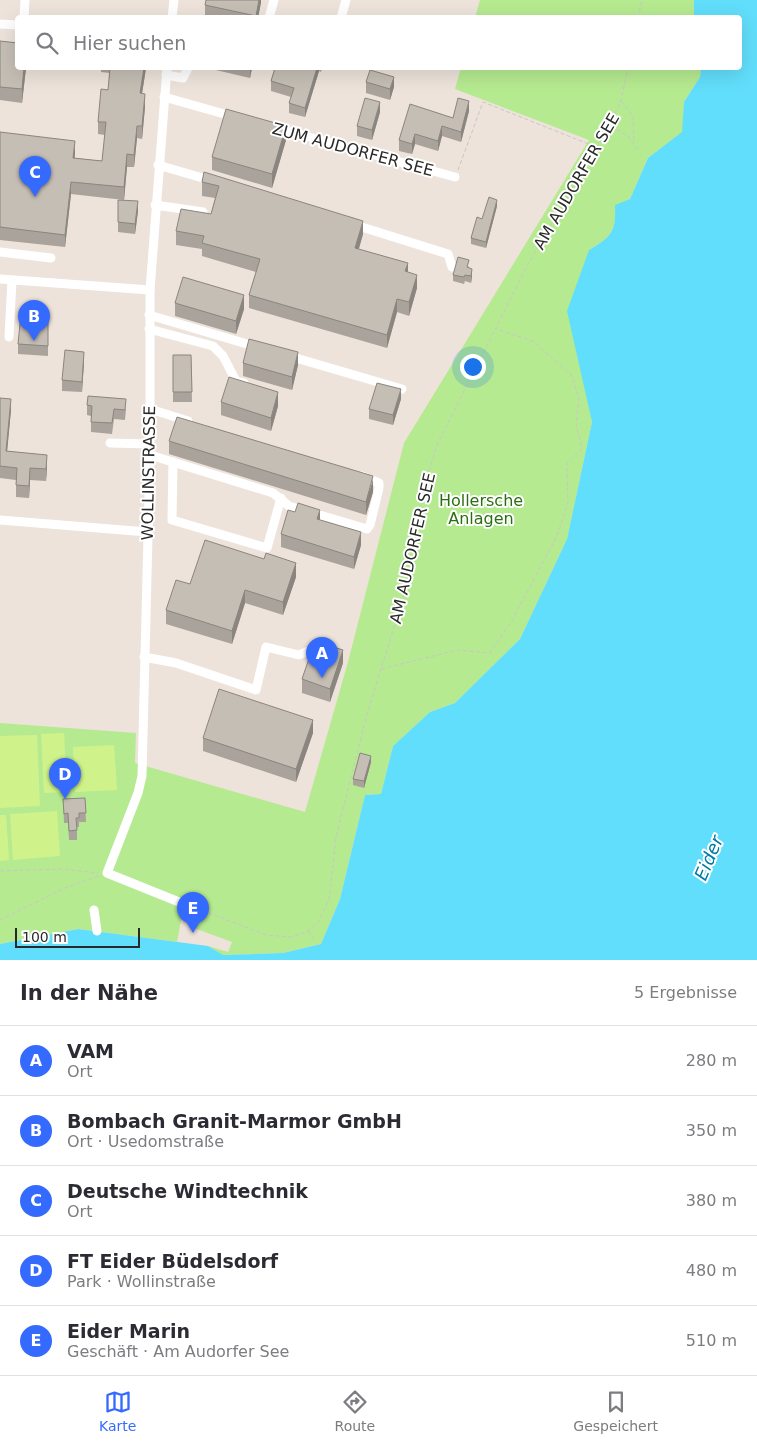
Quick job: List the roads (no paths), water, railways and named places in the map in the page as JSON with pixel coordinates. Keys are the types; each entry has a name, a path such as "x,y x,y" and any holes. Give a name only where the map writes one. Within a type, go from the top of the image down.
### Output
{"street":[{"path":"24,15 25,0"},
{"path":"172,15 174,0"},
{"path":"270,15 274,0"},
{"path":"342,15 346,0"},
{"path":"0,24 15,25"},
{"path":"167,71 183,78 187,70"},
{"name":"WOLLINSTRASSE","path":"167,71 158,164 149,316 150,455 142,776 138,793 107,873 184,904 189,919"},
{"path":"164,97 248,120"},
{"name":"ZUM AUDORFER SEE","path":"267,126 455,177"},
{"path":"158,164 224,185"},
{"path":"155,205 203,212"},
{"path":"345,222 448,254 452,267"},
{"path":"0,252 51,258"},
{"path":"0,279 150,290"},
{"path":"9,337 12,280"},
{"path":"149,316 271,351"},
{"path":"149,329 213,346 223,356 236,381 253,386"},
{"path":"280,353 402,389"},
{"path":"150,409 193,423"},
{"path":"110,442 150,444"},
{"path":"150,455 273,493 289,506 367,529 370,525 379,493 379,484 348,472"},
{"path":"173,462 172,520 267,548 281,498"},
{"path":"0,520 147,532"},
{"path":"144,657 176,664 256,690 266,647 299,655 308,651"},
{"path":"94,910 96,931"}],"water":[{"name":"Eider","path":"694,0 757,0 757,960 0,960 0,944 78,929 208,946 223,955 283,953 321,944 340,899 365,795 381,794 393,746 430,712 455,703 520,639 567,539 592,422 567,311 589,250 608,237 615,221 615,205 630,199 648,158 682,132 684,102 700,77 701,70 742,70 742,15 694,15"}],"place":[{"name":"Deutsche Windtechnik","path":"35,197"},
{"name":"Bombach Granit-Marmor GmbH","path":"34,341"},
{"name":"VAM","path":"322,678"},
{"name":"FT Eider Büdelsdorf","path":"65,799"},
{"name":"Eider Marin","path":"193,933"}],"park label":[{"name":"Hollersche Anlagen","path":"481,509"}]}
